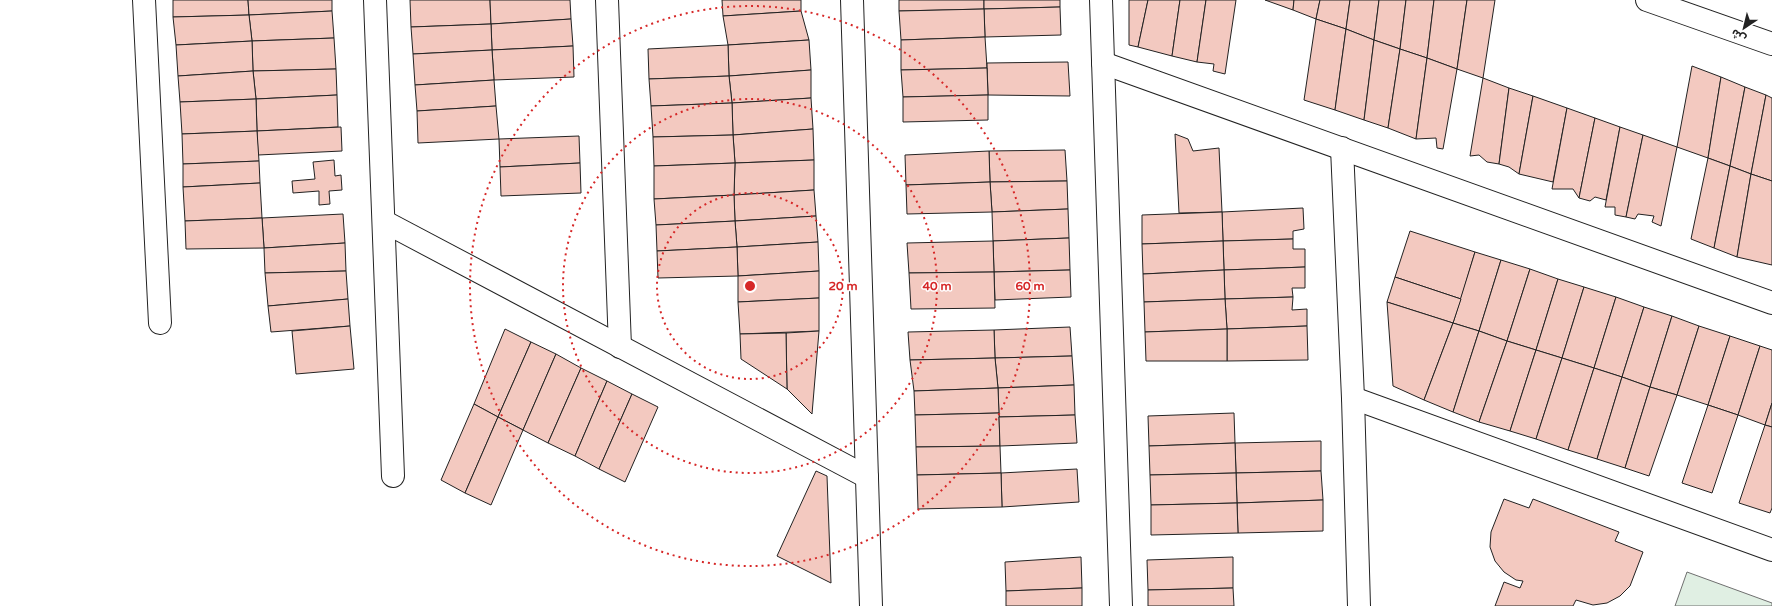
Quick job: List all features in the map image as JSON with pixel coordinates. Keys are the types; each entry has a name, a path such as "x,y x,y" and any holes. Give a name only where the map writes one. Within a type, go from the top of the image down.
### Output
{"street":[{"path":"144,0 160,323"},
{"path":"376,0 393,476"},
{"path":"607,0 620,347"},
{"path":"852,0 871,606"},
{"path":"1101,0 1120,606"},
{"path":"1647,0 1772,44"},
{"path":"1103,63 1772,303"},
{"path":"1342,148 1353,398 1359,606"},
{"path":"384,222 867,477"},
{"path":"1353,398 1772,550"}],"green space":[{"path":"1687,572 1772,603 1772,606 1675,606"}],"building":[{"path":"173,0 248,0 249,15 173,17"},
{"path":"248,0 332,0 332,11 249,15"},
{"path":"410,0 490,0 491,24 411,27"},
{"path":"490,0 570,0 571,19 491,24"},
{"path":"722,0 801,0 801,11 723,16"},
{"path":"899,0 984,0 984,9 899,11"},
{"path":"984,0 1060,0 1060,7 984,9"},
{"path":"1129,0 1148,0 1138,47 1129,45"},
{"path":"1148,0 1180,0 1172,56 1138,47"},
{"path":"1180,0 1206,0 1197,62 1172,56"},
{"path":"1206,0 1236,0 1225,74 1213,71 1214,64 1197,62"},
{"path":"1265,0 1294,0 1293,10"},
{"path":"1294,0 1320,0 1316,19 1293,10"},
{"path":"1320,0 1350,0 1346,29 1316,19"},
{"path":"1350,0 1379,0 1374,40 1346,29"},
{"path":"1379,0 1406,0 1400,49 1374,40"},
{"path":"1406,0 1434,0 1427,58 1400,49"},
{"path":"1434,0 1467,0 1457,69 1427,58"},
{"path":"1467,0 1495,0 1483,78 1457,69"},
{"path":"1060,7 1061,35 985,37 984,9"},
{"path":"984,9 985,37 901,40 899,11"},
{"path":"332,11 334,38 252,41 249,15"},
{"path":"801,11 809,40 728,45 723,16"},
{"path":"249,15 252,41 176,45 173,17"},
{"path":"571,19 573,46 492,50 491,24"},
{"path":"1316,19 1346,29 1335,110 1304,100"},
{"path":"491,24 492,50 413,54 411,27"},
{"path":"1346,29 1374,40 1364,120 1335,110"},
{"path":"985,37 987,68 901,70 901,40"},
{"path":"334,38 336,69 253,71 252,41"},
{"path":"809,40 811,70 729,76 728,45"},
{"path":"1374,40 1400,49 1388,128 1364,120"},
{"path":"252,41 253,71 178,76 176,45"},
{"path":"728,45 729,76 649,79 648,49"},
{"path":"573,46 574,77 494,80 492,50"},
{"path":"1400,49 1427,58 1416,139 1388,128"},
{"path":"492,50 494,80 415,85 413,54"},
{"path":"1427,58 1457,69 1443,149 1437,148 1436,138 1416,139"},
{"path":"1068,62 1070,96 988,95 987,63"},
{"path":"1692,66 1721,77 1708,158 1677,147"},
{"path":"987,68 988,95 903,97 901,70"},
{"path":"336,69 337,95 256,99 253,71"},
{"path":"811,70 811,98 732,103 729,76"},
{"path":"253,71 256,99 180,102 178,76"},
{"path":"729,76 732,103 651,106 649,79"},
{"path":"1721,77 1745,87 1730,166 1708,158"},
{"path":"1483,78 1509,88 1499,164 1487,162 1479,155 1470,156"},
{"path":"494,80 496,106 417,111 415,85"},
{"path":"1745,87 1766,95 1751,174 1730,166"},
{"path":"1509,88 1533,96 1519,174 1509,167 1499,164"},
{"path":"337,95 338,127 257,131 256,99"},
{"path":"988,95 988,120 903,122 903,97"},
{"path":"1766,95 1772,98 1772,181 1751,174"},
{"path":"1533,96 1567,108 1553,182 1519,174"},
{"path":"811,98 813,129 733,135 732,103"},
{"path":"256,99 257,131 182,134 180,102"},
{"path":"732,103 733,135 653,137 651,106"},
{"path":"496,106 499,139 418,143 417,111"},
{"path":"1567,108 1595,118 1579,198 1573,189 1552,189"},
{"path":"1595,118 1620,127 1606,200 1595,197 1590,201 1579,198"},
{"path":"341,127 342,151 258,155 257,131"},
{"path":"1620,127 1643,135 1626,217 1615,215 1615,207 1605,207"},
{"path":"813,129 814,160 735,163 733,135"},
{"path":"257,131 259,161 183,164 182,134"},
{"path":"1175,134 1188,139 1193,151 1219,148 1222,212 1179,213"},
{"path":"733,135 735,163 654,166 653,137"},
{"path":"1643,135 1677,147 1661,226 1652,222 1654,216 1638,214 1635,219 1626,217"},
{"path":"579,136 580,163 500,167 499,139"},
{"path":"1065,150 1067,181 990,182 989,151"},
{"path":"989,151 990,182 906,185 905,155"},
{"path":"1708,158 1730,166 1714,248 1691,239"},
{"path":"334,160 335,176 341,175 342,190 329,191 330,204 319,205 319,191 293,193 292,181 315,179 313,162"},
{"path":"814,160 814,190 734,195 735,163"},
{"path":"259,161 260,183 183,187 183,164"},
{"path":"580,163 581,193 501,196 500,167"},
{"path":"735,163 734,195 654,199 654,166"},
{"path":"1730,166 1751,174 1737,257 1714,248"},
{"path":"1751,174 1772,181 1772,265 1737,257"},
{"path":"1067,181 1068,209 992,212 990,182"},
{"path":"990,182 992,212 907,214 906,185"},
{"path":"260,183 262,218 185,221 183,187"},
{"path":"814,190 816,216 735,221 734,195"},
{"path":"734,195 735,221 656,225 654,199"},
{"path":"1303,208 1304,229 1293,231 1293,239 1223,241 1222,212"},
{"path":"1068,209 1069,238 993,241 992,212"},
{"path":"1222,212 1223,241 1142,244 1142,215"},
{"path":"343,214 345,243 264,248 262,218"},
{"path":"816,216 818,242 737,247 735,221"},
{"path":"262,218 264,248 186,249 185,221"},
{"path":"735,221 737,247 657,251 656,225"},
{"path":"1410,231 1475,252 1461,299 1395,277"},
{"path":"1069,238 1070,270 994,272 993,241"},
{"path":"1293,239 1293,249 1305,249 1305,267 1224,270 1223,241"},
{"path":"993,241 994,272 909,273 907,243"},
{"path":"1223,241 1224,270 1143,274 1142,244"},
{"path":"818,242 819,271 738,276 737,247"},
{"path":"345,243 346,271 265,273 264,248"},
{"path":"737,247 738,276 658,278 657,251"},
{"path":"1475,252 1501,260 1479,331 1453,323"},
{"path":"1501,260 1530,269 1507,341 1479,331"},
{"path":"1305,267 1305,288 1292,288 1293,297 1225,299 1224,270"},
{"path":"1530,269 1558,279 1536,350 1507,341"},
{"path":"1070,270 1071,297 995,300 994,272"},
{"path":"1224,270 1225,299 1144,302 1143,274"},
{"path":"346,271 348,299 268,306 265,273"},
{"path":"819,271 819,298 738,302 738,276"},
{"path":"994,272 995,308 911,309 909,273"},
{"path":"1395,277 1461,299 1453,323 1387,302"},
{"path":"1558,279 1584,287 1562,358 1536,350"},
{"path":"1584,287 1616,297 1594,368 1562,358"},
{"path":"1293,297 1292,310 1307,309 1307,326 1227,329 1225,299"},
{"path":"1616,297 1644,307 1622,377 1594,368"},
{"path":"819,298 819,331 740,334 738,302"},
{"path":"348,299 350,326 271,332 268,306"},
{"path":"1225,299 1227,329 1145,332 1144,302"},
{"path":"1387,302 1453,323 1424,400 1393,386"},
{"path":"1644,307 1672,316 1650,387 1622,377"},
{"path":"1672,316 1699,326 1677,395 1650,387"},
{"path":"1453,323 1479,331 1453,412 1424,400"},
{"path":"350,326 354,369 296,374 292,331"},
{"path":"1307,326 1308,360 1227,361 1227,329"},
{"path":"1699,326 1730,336 1708,405 1677,395"},
{"path":"1070,327 1072,356 995,358 994,330"},
{"path":"505,329 531,342 498,417 474,404"},
{"path":"1227,329 1227,361 1146,361 1145,332"},
{"path":"994,330 995,358 910,360 908,332"},
{"path":"819,331 812,414 787,389 786,333"},
{"path":"1479,331 1507,341 1479,422 1453,412"},
{"path":"786,333 787,389 741,359 740,334"},
{"path":"1730,336 1760,346 1738,415 1708,405"},
{"path":"1507,341 1536,350 1510,431 1479,422"},
{"path":"531,342 556,354 523,430 498,417"},
{"path":"1760,346 1772,350 1772,403 1765,425 1738,415"},
{"path":"1536,350 1562,358 1536,439 1510,431"},
{"path":"556,354 581,368 548,443 523,430"},
{"path":"1072,356 1074,385 998,388 995,358"},
{"path":"995,358 998,388 914,391 910,360"},
{"path":"1562,358 1594,368 1568,450 1536,439"},
{"path":"581,368 607,381 575,456 548,443"},
{"path":"1594,368 1622,377 1597,459 1568,450"},
{"path":"1622,377 1650,387 1625,468 1597,459"},
{"path":"607,381 632,394 599,469 575,456"},
{"path":"1074,385 1075,415 999,417 998,388"},
{"path":"1650,387 1677,395 1649,476 1625,468"},
{"path":"998,388 999,413 915,415 914,391"},
{"path":"632,394 658,407 625,482 599,469"},
{"path":"1772,403 1772,427 1765,425"},
{"path":"474,404 498,417 465,493 441,480"},
{"path":"1708,405 1738,415 1712,493 1682,483"},
{"path":"999,413 1000,446 916,447 915,415"},
{"path":"1234,413 1235,443 1149,446 1148,416"},
{"path":"1075,415 1077,443 1000,446 999,417"},
{"path":"498,417 523,430 491,505 465,493"},
{"path":"1765,425 1772,427 1772,508 1770,513 1739,503"},
{"path":"1321,441 1321,471 1236,473 1235,443"},
{"path":"1235,443 1236,473 1150,475 1149,446"},
{"path":"1000,446 1001,473 917,475 916,447"},
{"path":"1077,469 1079,502 1002,507 1001,473"},
{"path":"816,471 827,476 831,583 777,556"},
{"path":"1321,471 1323,500 1237,503 1236,473"},
{"path":"1001,473 1002,507 918,509 917,475"},
{"path":"1236,473 1237,503 1151,505 1150,475"},
{"path":"1504,499 1529,508 1533,499 1619,532 1615,541 1643,552 1630,586 1620,596 1607,603 1593,605 1576,600 1573,606 1495,606 1504,582 1520,588 1523,581 1516,580 1504,572 1495,561 1490,547 1491,532"},
{"path":"1323,500 1323,531 1238,533 1237,503"},
{"path":"1237,503 1238,533 1151,535 1151,505"},
{"path":"1081,557 1082,588 1006,591 1005,562"},
{"path":"1233,557 1233,588 1148,590 1147,560"},
{"path":"1082,588 1082,606 1006,606 1006,591"},
{"path":"1233,588 1234,606 1148,606 1148,590"}]}
